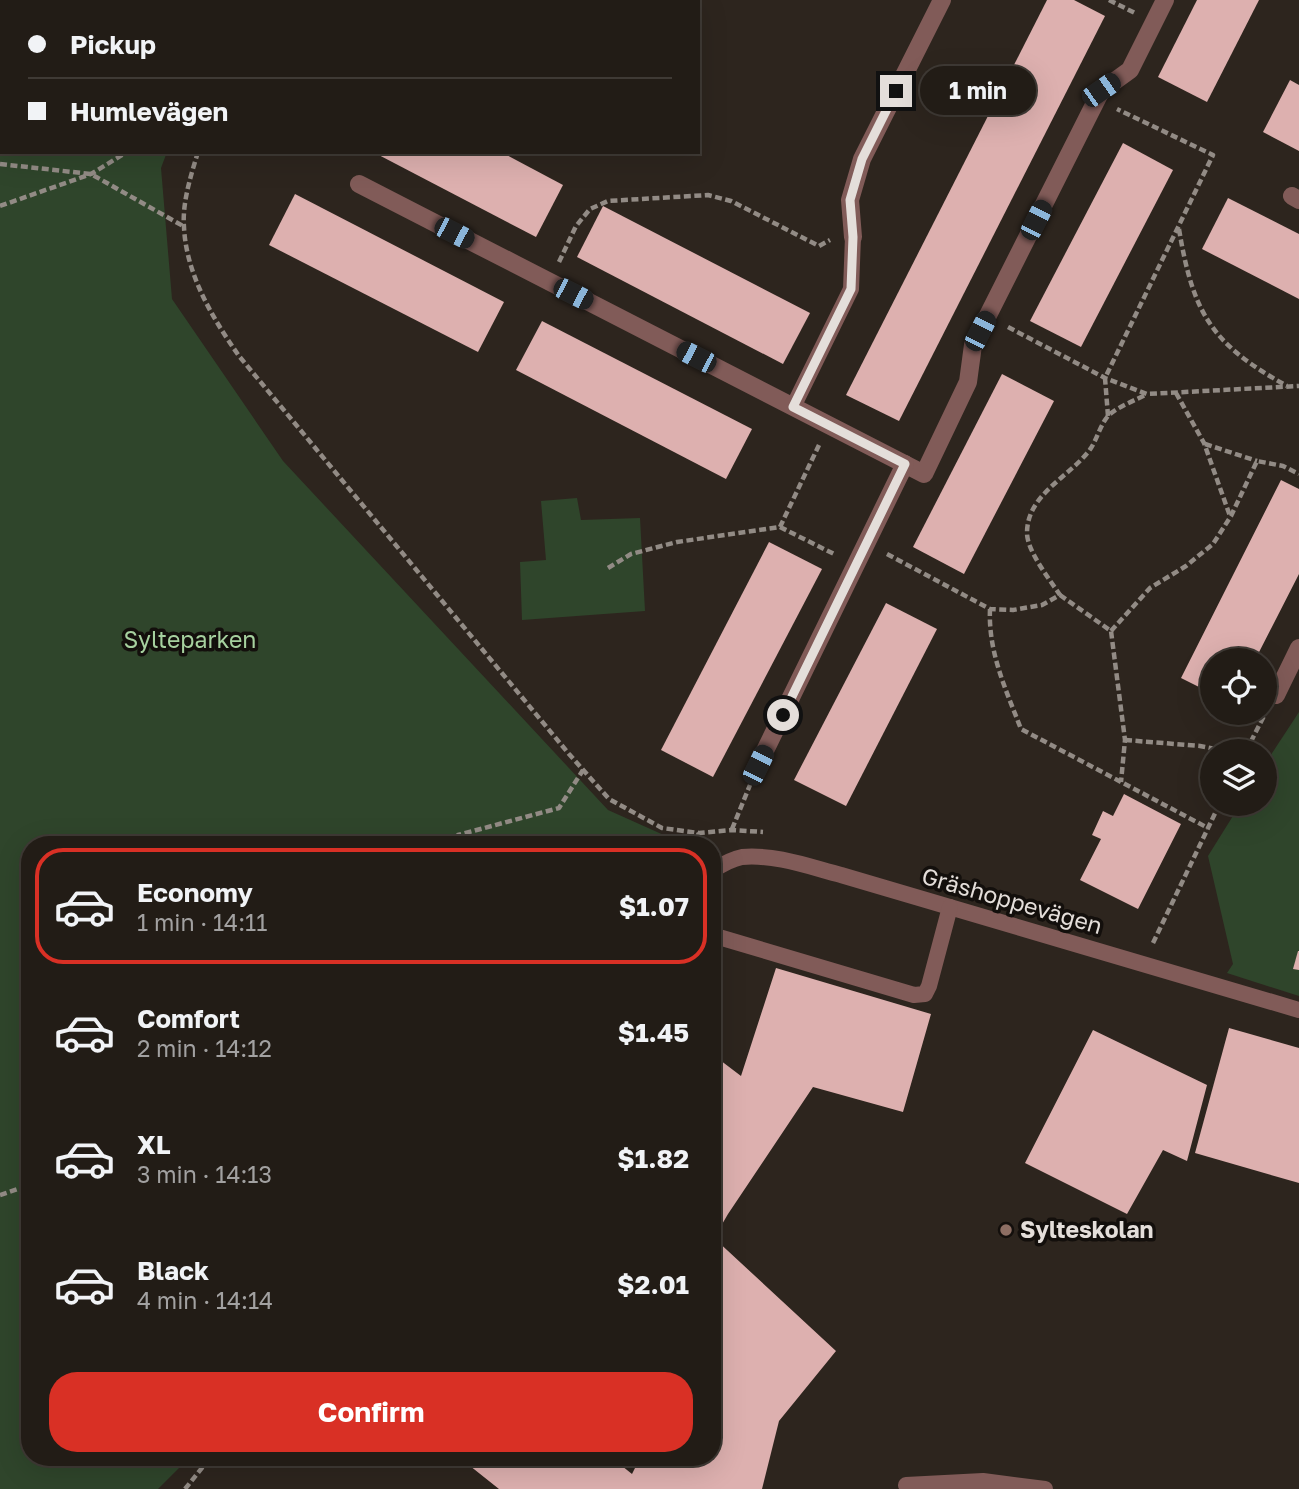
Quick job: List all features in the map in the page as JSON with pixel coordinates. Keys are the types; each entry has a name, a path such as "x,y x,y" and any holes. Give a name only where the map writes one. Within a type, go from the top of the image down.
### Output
{"street":[{"path":"853,232 850,200 862,159 942,0"},
{"path":"359,184 924,474 968,382 973,345 1101,90 1130,70 1165,0"},
{"path":"758,765 905,464"},
{"path":"1277,693 1299,648"}],"lane":[{"path":"793,407 851,289 853,232"},
{"name":"Gräshoppevägen","path":"721,865 741,857 776,859 950,907 1299,1010"},
{"path":"721,937 914,995 925,994 950,907"},
{"path":"906,1485 983,1481 1045,1489"}],"path":[{"path":"1097,100 1213,156 1105,378 1108,416"},
{"path":"0,206 90,174 124,154"},
{"path":"197,154 189,183 183,226 191,261 212,318 239,356 609,799 662,828 699,833 732,830 758,765"},
{"path":"0,164 90,174 183,226"},
{"path":"549,281 576,226 590,209 608,201 708,195 731,201 819,246 853,232"},
{"path":"1178,227 1194,295 1207,320 1226,344 1252,368 1287,387"},
{"path":"988,316 1105,378 1147,394 1299,386"},
{"path":"1176,392 1204,443 1230,516"},
{"path":"1121,782 1125,740 1111,631 1060,595 1035,556 1027,535 1030,516 1042,497 1058,478 1079,464 1108,416 1147,394"},
{"path":"780,527 828,425"},
{"path":"1204,443 1257,461 1283,466 1299,474"},
{"path":"1111,631 1150,588 1186,566 1213,544 1257,461"},
{"path":"608,568 631,554 677,542 780,527 856,564"},
{"path":"866,543 990,609 1013,610 1042,605 1060,595"},
{"path":"990,609 989,627 995,660 1021,729 1208,828"},
{"path":"1125,740 1200,746"},
{"path":"457,836 559,808 583,770"},
{"path":"1153,943 1214,816"},
{"path":"0,1195 21,1188"},
{"path":"185,1489 204,1466"}],"green space":[{"name":"Sylteparken","path":"0,154 166,154 161,168 172,299 283,461 608,810 666,836 21,836 21,1466 181,1466 158,1489 0,1489"},
{"path":"577,498 581,520 640,518 645,611 522,620 520,562 546,560 541,501"},
{"path":"1299,712 1299,996 1227,973 1233,964 1208,856 1233,816 1277,816 1277,746"}],"building":[{"path":"1047,0 1074,0 1105,16 899,421 846,395"},
{"path":"1197,0 1259,0 1207,102 1158,77"},
{"path":"1290,80 1299,85 1299,151 1263,132"},
{"path":"1123,143 1173,170 1081,347 1030,321"},
{"path":"377,154 505,154 563,185 536,237"},
{"path":"295,194 504,302 478,352 269,245"},
{"path":"1228,198 1299,234 1299,299 1202,249"},
{"path":"603,206 810,313 783,364 577,257"},
{"path":"542,321 752,429 726,479 516,370"},
{"path":"1002,374 1054,401 964,574 913,547"},
{"path":"1281,480 1299,489 1299,574 1261,648 1200,648 1200,688 1181,678"},
{"path":"769,542 822,569 713,777 661,750"},
{"path":"886,603 937,629 846,806 794,780"},
{"path":"1124,794 1181,824 1138,909 1080,880 1101,839 1092,835 1103,811 1113,816"},
{"path":"1299,951 1299,970 1293,969"},
{"path":"776,968 931,1014 903,1112 813,1087 721,1226 721,1061 741,1076"},
{"path":"1229,1028 1299,1048 1299,1183 1195,1153"},
{"name":"Sylteskolan","path":"1093,1030 1207,1085 1187,1161 1163,1150 1127,1214 1025,1163"},
{"path":"721,1244 836,1351 779,1421 762,1489 499,1489 470,1466 622,1466 632,1474 636,1466 721,1466"}],"place":[{"name":"Sylteskolan","path":"1006,1230"}],"route":[{"path":"783,715 905,464 793,407 851,289 853,237 850,200 862,159 896,91"}]}
